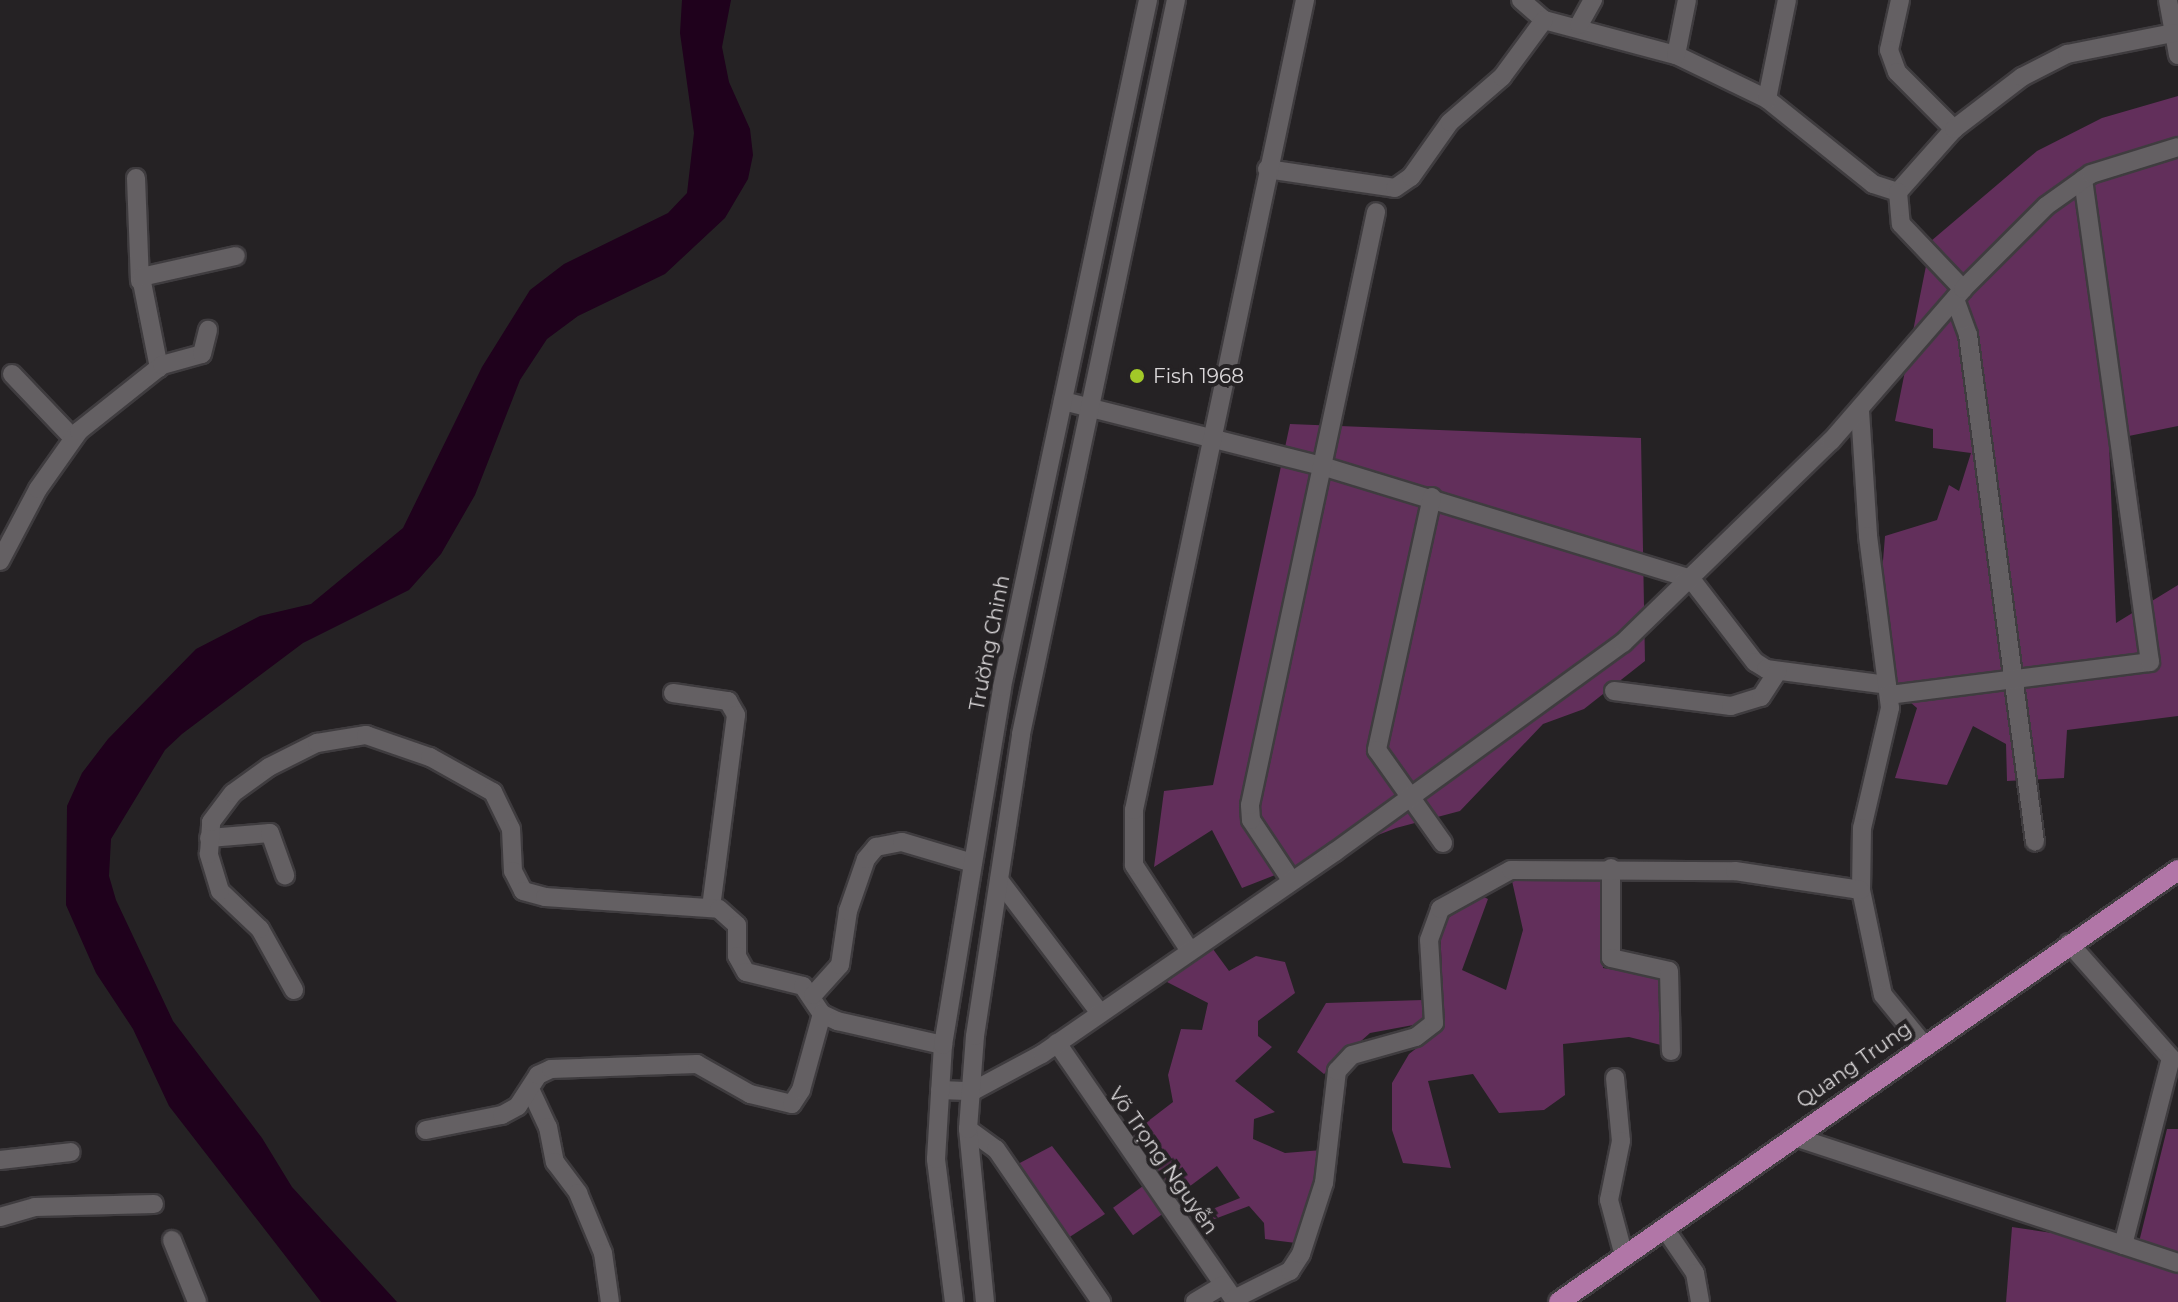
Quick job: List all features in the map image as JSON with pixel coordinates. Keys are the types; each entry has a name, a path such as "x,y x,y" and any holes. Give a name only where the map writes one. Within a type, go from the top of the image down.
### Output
{"main road":[{"name":"Quang Trung","path":"1559,1302 2069,943 2178,870"}],"street":[{"name":"Trường Chinh","path":"954,1302 936,1159 943,1045 1002,687 1148,0"},
{"path":"985,1302 968,1129 975,1036 1021,734 1176,0"},
{"path":"1190,951 1138,875 1132,835 1267,169 1305,0"},
{"path":"1521,0 1544,20 1579,25 1676,55 1767,99 1873,184 1898,192"},
{"path":"1579,25 1593,0"},
{"path":"1676,55 1687,0"},
{"path":"1767,99 1787,0"},
{"path":"1900,0 1889,50 1897,72 1954,129"},
{"path":"2168,0 2178,55"},
{"path":"1267,169 1395,188 1411,177 1450,122 1502,77 1544,20"},
{"path":"2035,842 2018,683 1968,335 1959,294 1901,224 1898,192 1954,129 2022,77 2067,54 2173,33"},
{"path":"940,1090 973,1091 1057,1043 1623,643 1860,411 1959,294 2046,206 2083,180 2178,147"},
{"path":"136,178 140,281 159,368"},
{"path":"1063,401 1213,435 1432,497 1691,579 1755,662 1778,671 1888,690 2018,683 2142,667 2152,654 2083,180"},
{"path":"1291,880 1251,820 1250,805 1376,212"},
{"path":"140,281 143,274 236,256"},
{"path":"0,561 73,438 95,413 131,394 159,368 202,354 208,330"},
{"path":"12,374 73,438"},
{"path":"1860,411 1868,536 1890,708 1860,839 1861,890 1883,995 1924,1045"},
{"path":"1432,497 1377,750 1443,843"},
{"path":"1614,691 1731,706 1761,697 1778,671"},
{"path":"673,693 728,701 736,715 711,907"},
{"path":"294,990 260,929 220,891 209,838 218,809 254,776 317,743 366,735 440,762 493,792 511,829 513,871 523,891 545,897 711,907 730,916 737,925 737,956 746,972 803,986 813,995 822,1014 801,1090 792,1104 759,1098 712,1069 688,1063 551,1069 538,1075 531,1091 502,1115 426,1130"},
{"path":"209,838 270,833 285,875"},
{"path":"813,995 840,965 848,911 866,859 876,847 902,842 973,863"},
{"path":"1195,1302 1231,1295 1283,1276 1301,1254 1324,1183 1337,1071 1352,1055 1416,1037 1434,1023 1429,940 1440,909 1504,871 1611,868 1735,871 1861,890"},
{"path":"1611,868 1611,958 1669,971 1671,1051"},
{"path":"999,880 1100,1013"},
{"path":"2069,943 2171,1058 2123,1245"},
{"path":"822,1014 848,1025 943,1045"},
{"name":"Võ Trọng Nguyễn","path":"1057,1043 1231,1295"},
{"path":"1615,1078 1622,1119 1609,1200 1624,1256"},
{"path":"531,1091 548,1127 555,1162 578,1193 603,1253 610,1302"},
{"path":"968,1129 996,1149 1101,1302"},
{"path":"1795,1137 2178,1263"},
{"path":"0,1160 71,1152"},
{"path":"1,1212 35,1207 154,1204"},
{"path":"1665,1229 1695,1273 1700,1302"},
{"path":"172,1240 197,1302"}],"shaded area":[{"path":"682,0 731,0 722,47 729,82 750,129 753,155 748,179 725,218 665,274 578,316 547,339 520,380 475,495 441,554 409,590 303,643 182,734 165,750 111,839 109,876 116,900 173,1021 262,1138 292,1187 397,1302 321,1302 169,1106 133,1029 96,973 66,905 67,806 82,773 108,739 196,649 260,616 311,604 403,528 482,367 530,290 564,264 668,213 687,193 694,133 680,33"},
{"path":"2178,96 2178,426 2109,440 2116,623 2178,585 2178,716 2067,730 2064,778 2007,781 2006,744 1973,726 1947,785 1895,778 1917,708 1874,672 1885,536 1937,520 1949,485 1959,491 1971,453 1933,448 1933,429 1895,421 1931,241 2037,151 2102,118"},
{"path":"1290,424 1641,438 1645,661 1584,709 1543,724 1460,811 1396,828 1242,888 1212,830 1154,867 1164,791 1213,785"},
{"path":"1605,877 1603,968 1663,978 1661,1045 1629,1037 1563,1044 1565,1095 1544,1110 1499,1113 1473,1074 1428,1081 1451,1168 1403,1163 1392,1130 1392,1083 1409,1054 1444,1027 1440,923 1482,896 1488,899 1462,970 1506,990 1523,930 1512,881"},
{"path":"1210,945 1229,971 1256,956 1285,962 1295,993 1258,1021 1258,1036 1272,1047 1235,1081 1275,1112 1254,1119 1253,1139 1285,1153 1322,1150 1296,1243 1265,1239 1264,1223 1249,1206 1204,1223 1200,1214 1240,1198 1217,1166 1174,1198 1130,1135 1173,1102 1168,1075 1181,1029 1202,1030 1208,1003 1167,982"},
{"path":"1423,1000 1424,1023 1370,1033 1324,1074 1297,1052 1326,1003"},
{"path":"2167,1129 2178,1129 2178,1302 2006,1302 2012,1227 2138,1246"},
{"path":"1052,1146 1105,1214 1065,1240 1014,1166"},
{"path":"1143,1186 1163,1214 1133,1235 1113,1208"}],"place":[{"name":"Fish 1968","path":"1137,376"}]}
